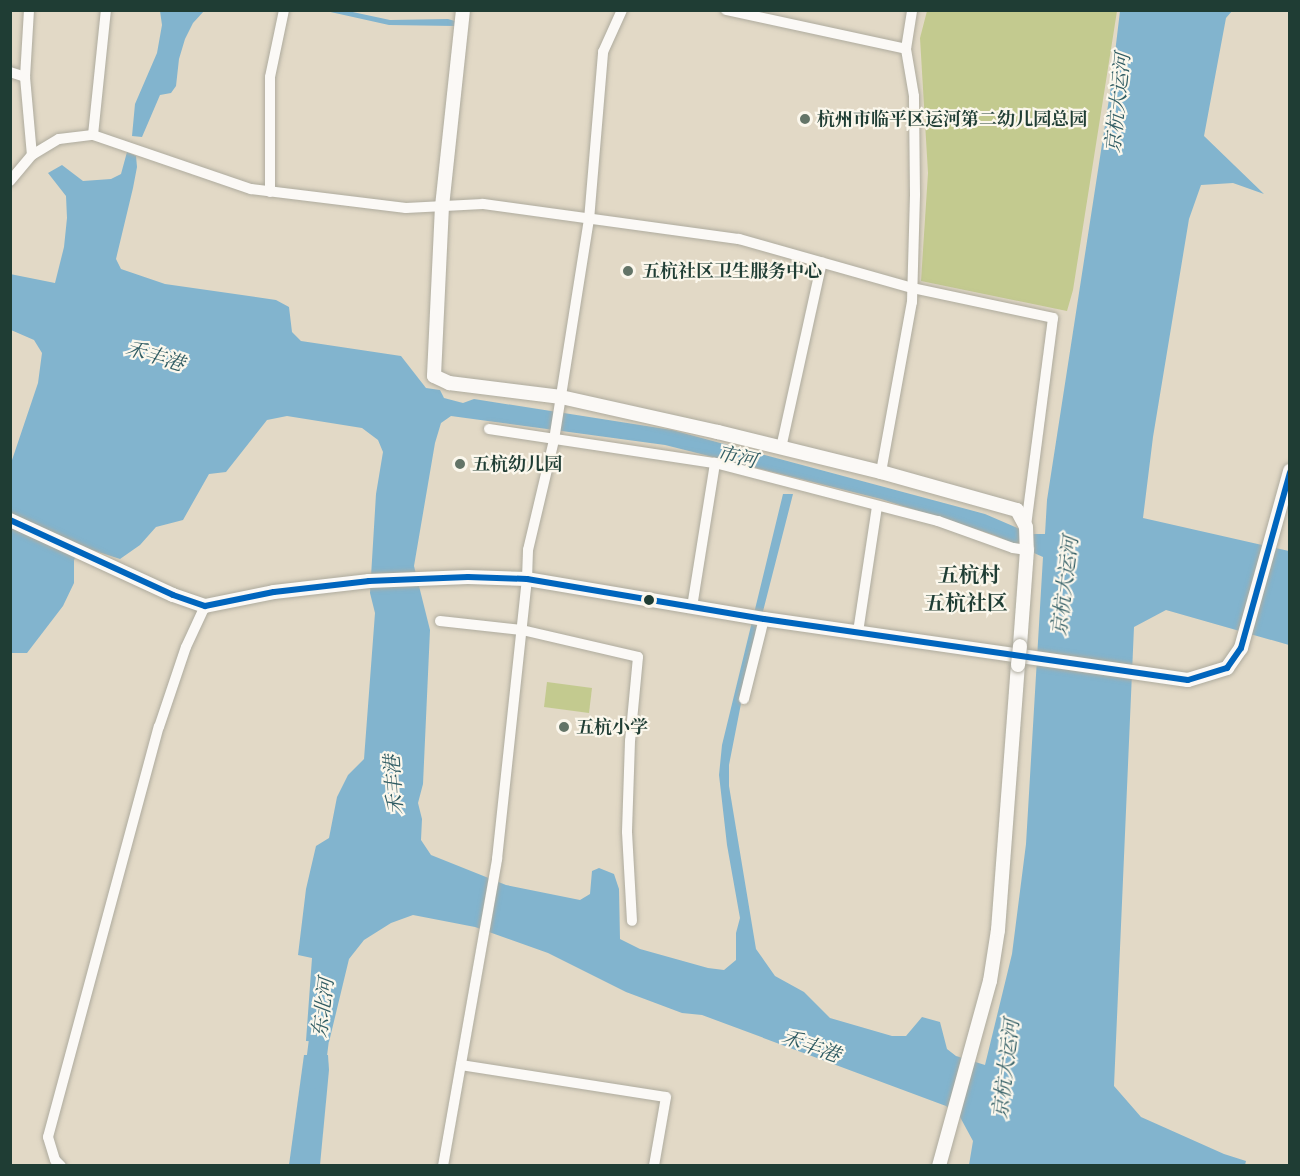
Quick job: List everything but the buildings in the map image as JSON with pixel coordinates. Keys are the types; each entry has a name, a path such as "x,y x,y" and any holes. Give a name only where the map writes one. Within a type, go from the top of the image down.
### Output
{"street":[{"path":"29,10 25,77 33,155"},
{"path":"93,135 106,10"},
{"path":"270,192 270,77 284,10"},
{"path":"463,10 442,206 434,376 448,383 561,398 782,447 881,472 1017,510 1026,527"},
{"path":"443,1166 494,878 522,630 528,550 554,440 589,220 603,52 622,10"},
{"path":"726,10 906,49"},
{"path":"881,472 902,360 912,288 915,195 914,96 906,49 912,10"},
{"path":"10,72 25,77"},
{"path":"10,181 33,155 59,139 93,135 251,189 406,208 483,204 739,239 912,288 1053,318 1026,527 1027,550 998,930 990,981 939,1166"},
{"path":"782,447 822,262"},
{"path":"489,429 554,440 666,453 715,463 876,507 938,521 1012,548 1027,550"},
{"path":"692,607 715,463"},
{"path":"10,520 173,595 205,606 274,592 369,581 468,577 527,579 757,618 1188,680 1227,668 1246,635 1290,471"},
{"path":"858,632 876,507"},
{"path":"61,1166 55,1160 48,1137 159,727 186,647 205,606"},
{"path":"744,699 757,618"},
{"path":"440,621 522,630 638,657 630,741 627,832 632,921"},
{"path":"461,1065 666,1097 654,1166"}],"green space":[{"path":"927,11 1117,11 1073,290 1067,311 921,281 928,173 920,38"},
{"path":"547,682 592,688 589,713 544,707"}],"water":[{"path":"160,11 204,11 193,23 185,39 179,59 176,86 171,93 160,95 142,137 132,136 135,104 157,53 162,25"},
{"path":"326,11 348,11 390,20 448,19 455,21 455,26 389,25"},
{"path":"1120,11 1232,11 1226,18 1204,136 1264,194 1233,183 1201,185 1189,219 1153,437 1143,518 1289,551 1289,645 1166,610 1134,627 1114,1086 1141,1117 1224,1154 1246,1161 1245,1165 969,1165 973,1141 960,1117 946,1106 702,1015 682,1013 626,992 548,953 475,927 413,915 391,923 364,940 349,959 329,1042 306,1041 312,958 298,955 306,889 316,846 329,838 337,797 348,775 364,759 375,613 370,593 376,494 383,452 378,440 362,428 287,416 267,420 226,472 209,474 183,520 156,527 140,545 120,559 83,547 74,560 74,583 63,606 27,653 11,653 11,463 38,383 42,353 34,340 11,330 10,274 55,283 64,247 67,218 66,196 48,173 62,165 83,181 111,179 121,174 127,152 136,156 137,167 133,188 116,259 121,269 165,284 276,300 289,307 292,332 301,341 401,356 426,388 440,390 444,398 463,403 474,399 672,430 985,514 1031,534 1045,534 1047,500 1111,86","holes":["451,416 665,445 881,499 994,535 1043,557 1026,844 1012,954 985,1065 956,1056 947,1049 940,1022 922,1017 906,1036 892,1036 830,1018 804,992 775,976 756,949 729,786 729,765 746,678 793,494 783,494 722,745 719,775 727,845 740,918 736,933 736,960 724,970 708,968 640,949 620,939 619,889 614,874 599,868 592,871 590,894 580,900 506,885 431,855 421,840 422,819 418,803 423,784 430,630 414,566 435,443 441,423"]},
{"path":"304,1055 328,1055 329,1070 320,1165 289,1165"}],"waterway":[{"name":"东北河","path":"314,1079 322,1016"}],"transit line":[{"path":"10,520 173,595 205,606 274,592 369,581 468,577 527,579 764,619 1188,680 1227,668 1241,648 1290,473"}],"place":[{"name":"杭州市临平区运河第二幼儿园总园","path":"805,119"},
{"name":"五杭社区卫生服务中心","path":"628,271"},
{"name":"五杭幼儿园","path":"460,464"},
{"name":"五杭小学","path":"564,727"}],"district":[{"name":"五杭村","path":"969,575"},
{"name":"五杭社区","path":"966,603"}],"water label":[{"name":"京杭大运河","path":"1118,103"},
{"name":"禾丰港","path":"155,356"},
{"name":"市河","path":"737,457"},
{"name":"京杭大运河","path":"1065,586"},
{"name":"禾丰港","path":"394,785"},
{"name":"禾丰港","path":"811,1046"},
{"name":"京杭大运河","path":"1006,1069"}]}
